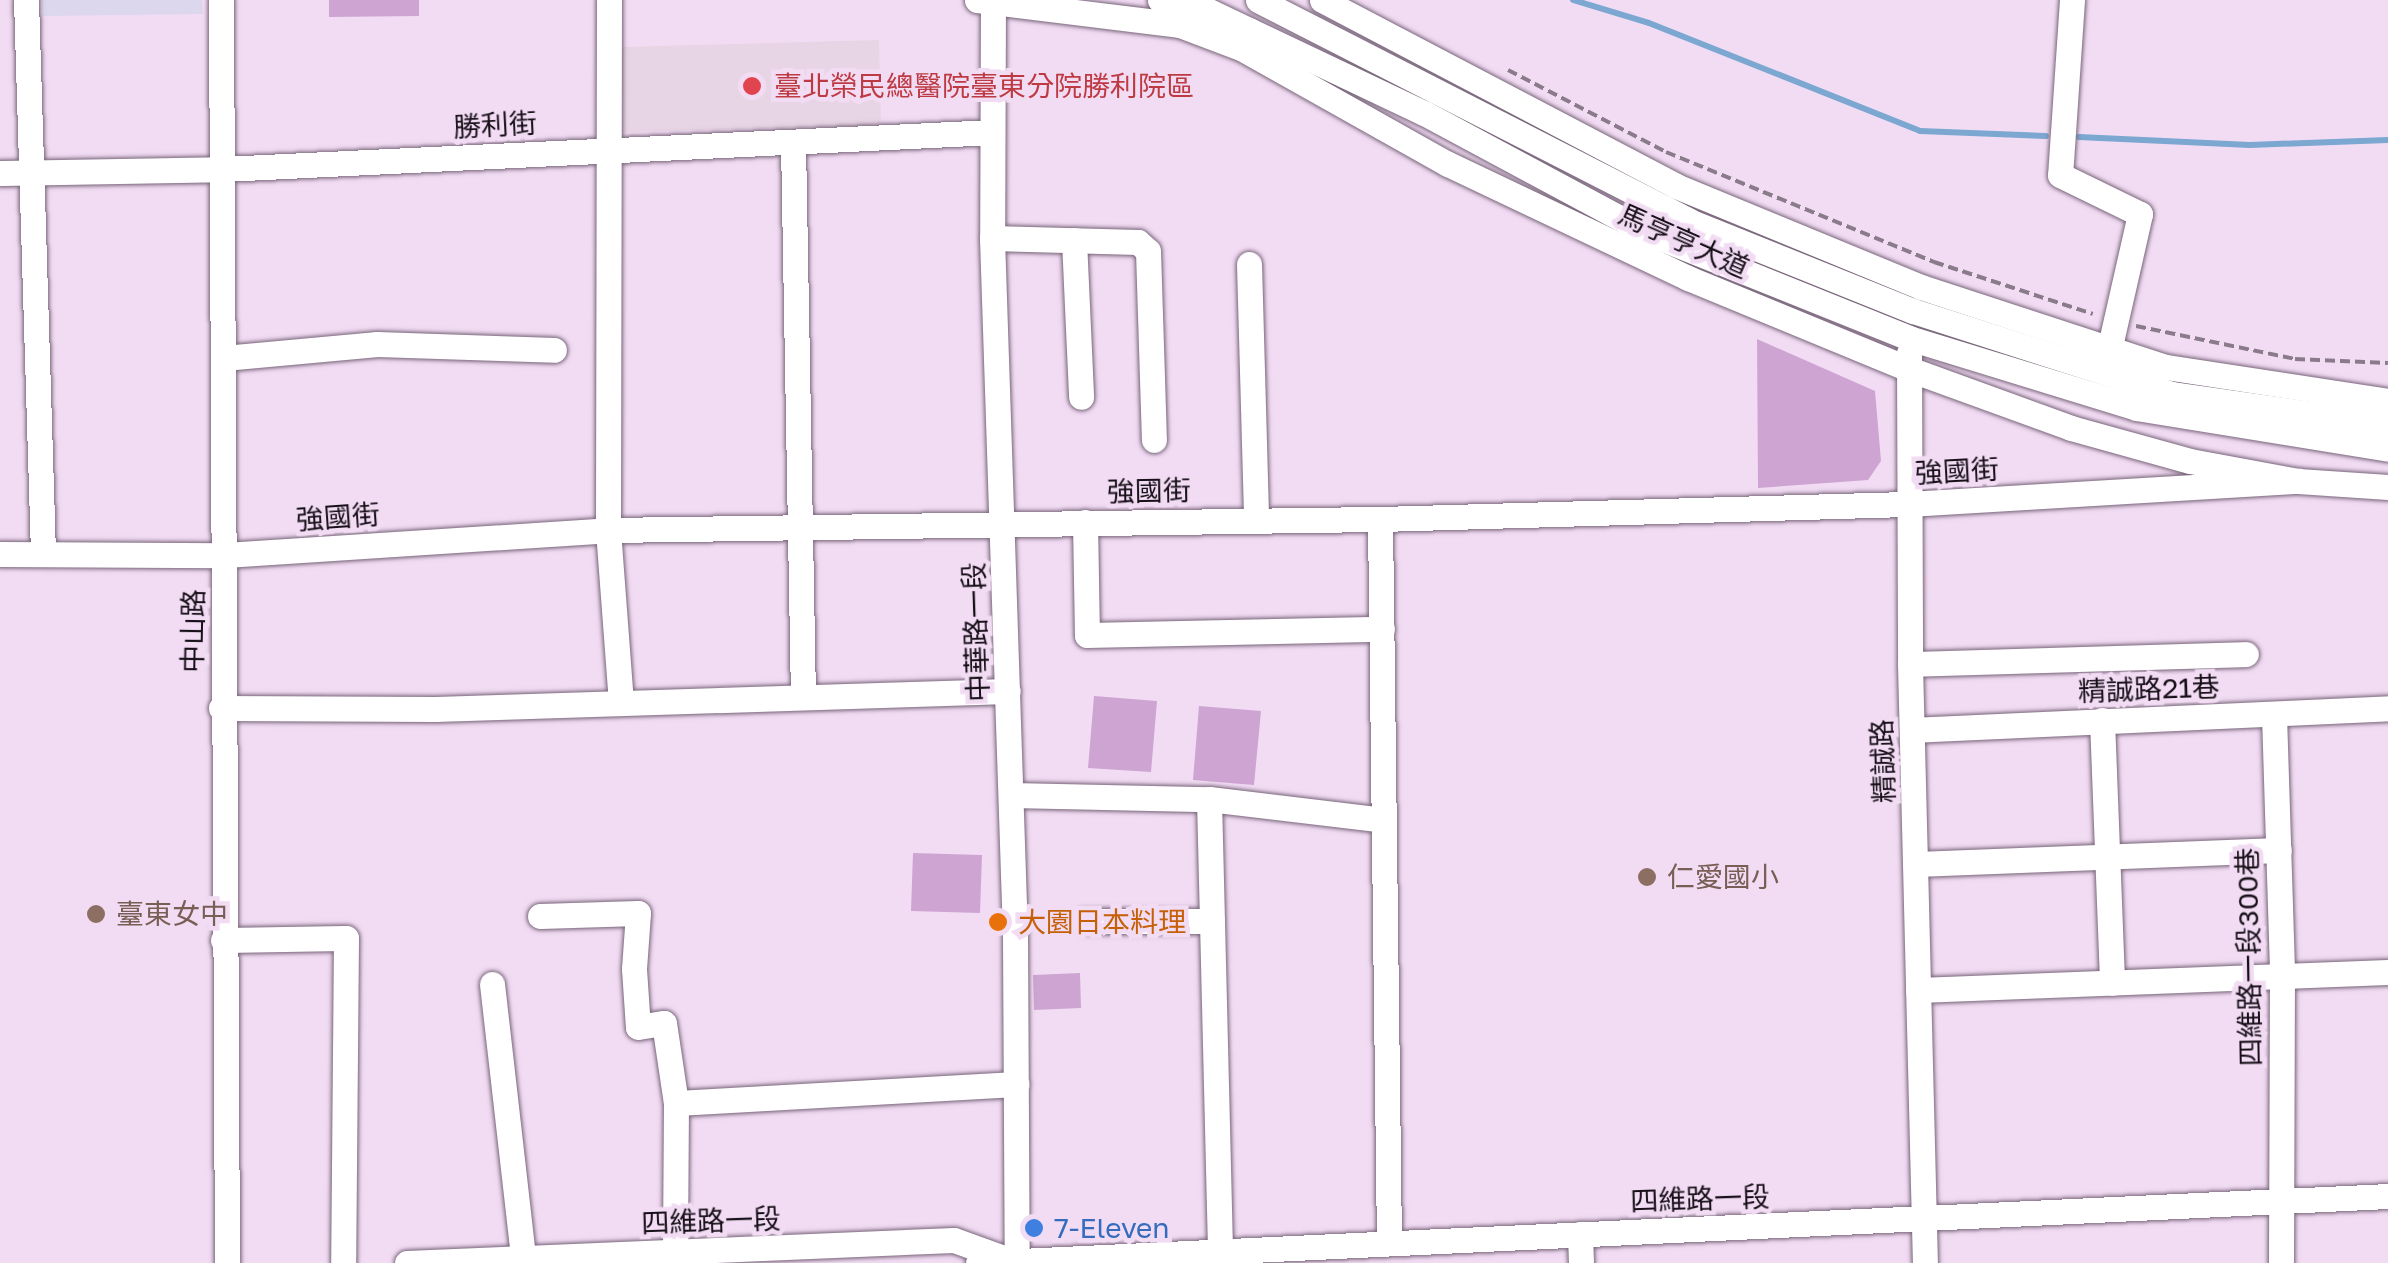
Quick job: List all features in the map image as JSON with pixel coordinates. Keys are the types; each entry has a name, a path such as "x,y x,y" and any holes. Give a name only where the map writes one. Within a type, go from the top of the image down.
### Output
{"street":[{"path":"26,0 28,172 43,553"},
{"name":"中山路","path":"221,0 221,708 227,1263"},
{"path":"609,0 608,530 621,701"},
{"name":"馬亨亨大道","path":"1160,0 1207,10 1245,39"},
{"name":"馬亨亨大道","path":"1322,0 1672,198"},
{"path":"2072,0 2060,176 2140,214 2106,361"},
{"name":"馬亨亨大道","path":"988,1 1180,25 1245,39 1424,113 1643,243 1909,369 2098,435 2190,461 2298,481 2388,487"},
{"name":"中華路一段","path":"988,1 1011,795 1016,1262"},
{"name":"馬亨亨大道","path":"1263,1 1672,198 1917,299 2106,361 2170,394 2388,426"},
{"name":"勝利街","path":"0,172 223,170 992,132"},
{"path":"793,142 803,697"},
{"path":"992,238 1138,242 1148,251 1154,440"},
{"path":"1074,240 1081,398"},
{"name":"馬亨亨大道","path":"1643,243 1909,338 2104,400 2260,432 2388,449"},
{"name":"精誠路","path":"1925,1263 1910,664 1909,338 1917,299 1934,262"},
{"path":"1249,264 1256,520"},
{"path":"224,358 377,344 554,350"},
{"name":"馬亨亨大道","path":"2106,361 2388,401"},
{"path":"2098,435 2104,400"},
{"name":"強國街","path":"0,554 224,555 608,530 1380,519 1908,504 2298,481"},
{"path":"1380,519 1389,1243"},
{"path":"1085,522 1087,634 1382,628"},
{"path":"1910,664 2246,654"},
{"path":"221,708 435,710 1008,691"},
{"name":"精誠路21巷","path":"1912,730 2388,708"},
{"name":"四維路一段300巷","path":"2274,715 2282,976 2281,1263"},
{"path":"2102,720 2112,983"},
{"path":"1011,795 1209,799 1384,820"},
{"path":"1209,799 1220,1252"},
{"path":"1916,864 2278,850"},
{"path":"540,916 638,913 634,968 638,1027 664,1023 676,1103 675,1252"},
{"path":"1082,921 1212,921"},
{"path":"224,940 346,938 344,1263"},
{"path":"1918,990 2388,972"},
{"path":"492,984 524,1260"},
{"path":"676,1103 1016,1084"},
{"name":"四維路一段","path":"978,1263 1220,1252 1283,1256 1389,1243 1924,1222 2280,1199 2388,1196"},
{"path":"1580,1234 1580,1263"},
{"name":"四維路一段","path":"408,1263 954,1240 1016,1262"}],"path":[{"path":"1494,62 1666,152 1934,262 2117,322 2296,360 2388,364"}],"shaded area":[{"path":"42,0 202,0 203,14 42,16"},
{"name":"臺北榮民總醫院臺東分院勝利院區","path":"879,40 881,125 624,132 622,47"}],"building":[{"path":"329,0 419,0 419,16 329,17"},
{"path":"1757,339 1875,391 1881,461 1868,480 1758,488"},
{"path":"1094,696 1157,701 1151,772 1088,768"},
{"path":"1199,706 1261,711 1254,785 1193,780"},
{"path":"913,853 982,855 980,913 911,911"},
{"path":"1080,973 1081,1008 1034,1010 1033,975"}],"waterway":[{"path":"1573,0 1649,23 1920,131 2046,136"},
{"path":"2079,137 2250,145 2388,140"}],"place":[{"name":"臺北榮民總醫院臺東分院勝利院區","path":"752,86"},
{"name":"仁愛國小","path":"1647,877"},
{"name":"臺東女中","path":"96,914"},
{"name":"大園日本料理","path":"998,922"},
{"name":"7-Eleven","path":"1034,1228"}]}
